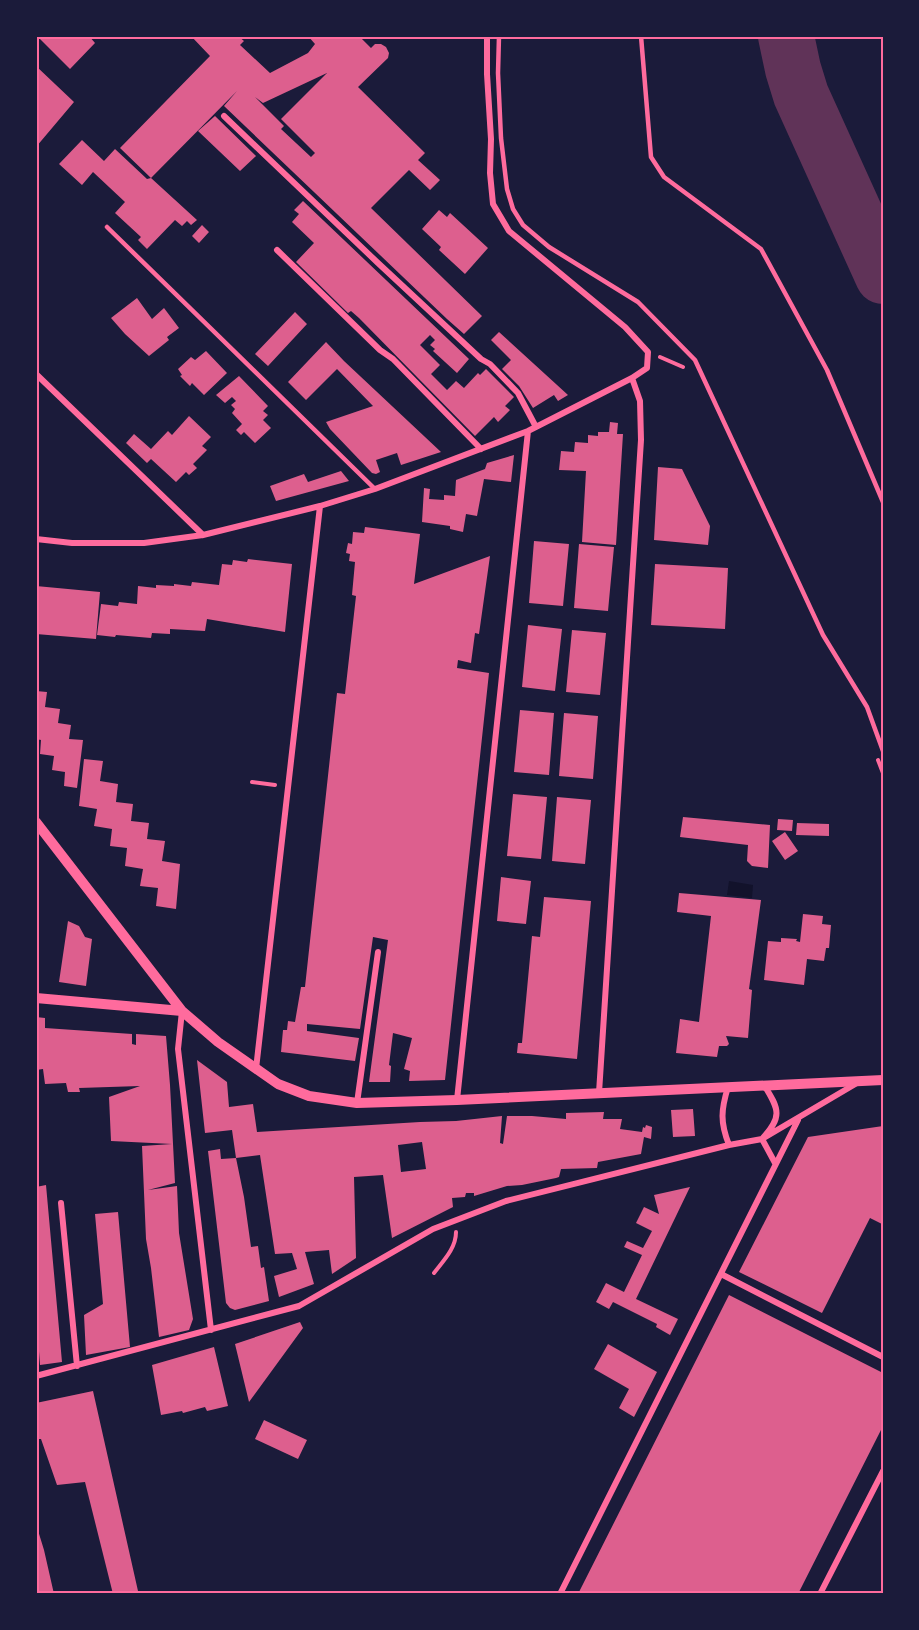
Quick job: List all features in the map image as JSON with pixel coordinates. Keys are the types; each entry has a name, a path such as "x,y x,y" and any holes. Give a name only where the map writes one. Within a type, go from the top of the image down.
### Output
{"street":[{"path":"38,539 72,543 144,543 202,535 320,506 375,489 528,431 632,378 647,368 648,352 625,327 509,231 493,204 490,174 487,36"},
{"path":"224,116 378,263 481,359 490,364 518,393 536,427"},
{"path":"277,250 380,350 393,358 481,449"},
{"path":"36,374 202,535"},
{"path":"599,1093 641,440 640,401 632,378"},
{"path":"457,1100 528,431"},
{"path":"256,1069 320,506"},
{"path":"36,822 182,1011 218,1042 278,1084 309,1096 357,1103 883,1080"},
{"path":"357,1103 378,952"},
{"path":"36,998 182,1011"},
{"path":"182,1011 178,1049 211,1330"},
{"path":"36,1376 299,1306 433,1229 506,1201 729,1145 762,1139 862,1080"},
{"path":"762,1139 774,1126 777,1113 775,1102 764,1085"},
{"path":"728,1086 723,1103 722,1128 729,1145"},
{"path":"560,1594 799,1118"},
{"path":"762,1139 775,1163"},
{"path":"61,1203 77,1366"},
{"path":"721,1274 883,1357"},
{"path":"820,1594 883,1471"}],"lane":[{"path":"499,36 501,138 507,189 513,208 523,225 549,247 638,302 695,360 823,635 867,707 883,751"},
{"path":"641,36 651,157 664,177 761,249 827,370 883,502"},
{"path":"107,227 375,489"}],"path":[{"path":"252,782 288,787"},
{"path":"434,1273 450,1252 456,1238 457,1220"}],"shaded area":[{"path":"729,881 753,885 752,898 727,895"}],"building":[{"path":"37,36 89,36 95,43 70,69"},
{"path":"191,36 238,36 244,41 240,45 270,73 308,53 315,44 308,36 359,36 371,48 375,44 386,47 389,53 388,58 358,87 425,153 418,160 440,180 430,190 409,170 371,208 482,316 464,334 447,319 224,106 237,91 151,178 120,148 210,56","holes":["327,73 281,119 315,153 311,157 281,129 284,126 255,97 263,103"]},
{"path":"36,66 74,102 36,147"},
{"path":"215,116 256,156 240,171 198,131"},
{"path":"82,140 104,161 115,149 147,179 151,178 197,220 191,225 187,221 182,226 175,220 147,249 138,240 141,237 115,213 125,202 93,172 82,185 59,164"},
{"path":"303,201 469,359 457,373 433,351 435,349 430,345 435,340 430,335 420,345 440,365 431,374 447,390 456,381 464,388 478,373 480,375 486,369 514,397 505,406 510,410 498,422 494,417 475,436 359,318 351,311 348,313 296,262 314,243 292,222 299,214 294,210"},
{"path":"439,210 447,217 450,213 488,248 465,274 439,250 441,247 422,229"},
{"path":"202,225 209,232 199,243 192,236"},
{"path":"137,298 152,319 164,308 179,328 167,337 169,340 149,356 111,318"},
{"path":"295,312 307,324 268,366 255,354"},
{"path":"499,332 568,395 558,401 554,395 533,408 519,386 502,369 511,360 491,340"},
{"path":"326,342 441,452 401,465 397,453 376,460 380,472 372,473 326,422 373,406 337,369 306,400 288,382"},
{"path":"206,351 227,373 204,395 192,383 190,386 180,376 182,375 178,369 191,357 195,360"},
{"path":"239,376 268,406 263,411 268,415 263,420 271,428 255,443 244,432 241,435 236,430 242,424 232,413 235,409 231,405 236,401 232,397 225,403 216,395"},
{"path":"189,416 211,437 202,446 207,450 193,464 197,468 189,475 186,472 176,482 151,459 147,463 126,443 134,434 151,449 168,431 172,435"},
{"path":"610,422 618,423 617,434 623,434 616,545 582,542 586,471 559,470 561,451 574,452 575,442 588,443 588,435 598,436 598,432 609,432"},
{"path":"514,455 511,482 484,479 477,516 466,514 463,532 450,529 450,526 422,522 424,488 430,489 429,499 444,500 444,495 455,496 456,480 485,469 487,463"},
{"path":"658,467 682,469 710,526 708,545 654,540"},
{"path":"341,471 349,481 276,501 270,486 304,474 308,482"},
{"path":"365,527 420,534 414,584 490,556 479,634 475,633 471,663 458,660 457,668 489,673 445,1080 409,1081 410,1071 404,1069 412,1038 393,1033 389,1065 391,1066 390,1082 369,1082 388,940 373,937 360,1029 307,1024 307,1031 359,1038 355,1061 281,1052 283,1030 287,1030 288,1021 295,1022 301,987 305,987 337,693 345,694 356,596 352,595 355,562 349,561 350,554 346,553 348,543 352,544 353,532 364,533"},
{"path":"534,541 569,544 563,606 529,603"},
{"path":"579,544 614,547 608,611 574,608"},
{"path":"248,559 292,564 285,632 207,619 205,631 170,629 170,634 152,633 151,638 97,635 101,604 118,606 119,602 137,604 138,586 156,588 156,585 174,586 174,584 191,586 192,582 219,585 222,564 232,565 233,560 247,562"},
{"path":"655,564 728,568 725,629 651,625"},
{"path":"36,586 100,592 96,639 36,634"},
{"path":"528,625 562,629 555,691 522,687"},
{"path":"572,630 606,633 600,695 566,692"},
{"path":"36,691 47,692 45,707 60,709 58,723 71,725 69,739 83,740 77,788 64,786 65,772 52,770 54,756 40,754 41,740 36,739"},
{"path":"520,710 554,713 549,775 514,772"},
{"path":"564,713 598,716 593,779 559,776"},
{"path":"84,759 103,761 100,781 118,784 116,802 133,804 131,821 149,823 147,839 165,841 162,861 180,864 176,909 156,906 158,888 140,886 143,869 125,866 127,848 110,846 112,829 94,826 97,809 79,806"},
{"path":"513,794 547,797 541,859 507,856"},
{"path":"557,797 591,800 585,864 552,861"},
{"path":"683,817 770,825 768,868 752,866 747,861 748,845 680,837"},
{"path":"778,819 793,820 792,831 777,830"},
{"path":"797,823 829,824 829,836 796,835"},
{"path":"785,832 798,851 785,860 772,841"},
{"path":"501,877 531,881 526,924 497,921"},
{"path":"679,893 761,900 749,989 752,990 748,1038 726,1036 729,1044 719,1046 717,1057 676,1053 680,1019 699,1022 711,916 677,912"},
{"path":"544,897 591,901 577,1059 517,1053 518,1043 522,1043 532,936 540,937"},
{"path":"803,914 823,916 822,924 831,925 829,948 826,948 824,961 807,959 804,985 764,980 768,941 781,942 781,938 797,939 796,941 800,942"},
{"path":"68,921 79,926 85,937 92,939 86,986 59,982"},
{"path":"36,1017 45,1018 45,1028 132,1034 132,1044 136,1045 136,1034 166,1036 175,1183 148,1190 177,1186 179,1233 193,1319 189,1330 159,1337 146,1239 142,1146 172,1144 111,1141 109,1097 140,1086 79,1088 80,1092 68,1092 66,1083 45,1084 43,1069 36,1070"},
{"path":"197,1060 227,1082 229,1107 253,1104 257,1132 456,1121 502,1116 500,1143 503,1144 507,1116 566,1119 566,1113 604,1112 603,1119 622,1119 620,1129 642,1132 646,1125 652,1127 651,1139 644,1137 641,1154 598,1162 597,1168 561,1169 559,1177 556,1178 507,1186 474,1196 474,1193 466,1193 465,1197 452,1198 453,1207 392,1238 383,1175 354,1177 356,1258 332,1274 329,1250 305,1252 314,1284 279,1297 274,1276 297,1269 292,1253 275,1254 260,1155 236,1158 232,1130 205,1133","holes":["422,1142 426,1169 401,1172 398,1145"]},
{"path":"693,1109 695,1136 673,1137 671,1110"},
{"path":"883,1126 883,1222 882,1224 870,1218 822,1313 739,1272 808,1137"},
{"path":"220,1149 221,1159 236,1158 251,1247 258,1246 269,1301 235,1310 226,1303 208,1151"},
{"path":"46,1185 62,1362 40,1365 36,1311 36,1187"},
{"path":"690,1187 636,1299 678,1319 670,1335 656,1327 657,1324 613,1302 609,1309 596,1302 606,1283 624,1292 642,1255 624,1247 627,1241 643,1248 652,1231 636,1223 644,1207 659,1214 654,1195"},
{"path":"118,1212 130,1347 86,1355 84,1315 103,1304 95,1214"},
{"path":"729,1295 883,1373 883,1426 798,1594 578,1594"},
{"path":"300,1322 303,1328 249,1402 235,1344"},
{"path":"608,1344 657,1372 634,1417 619,1408 629,1389 594,1369"},
{"path":"214,1347 228,1406 207,1411 205,1407 183,1413 182,1411 161,1415 152,1365"},
{"path":"93,1391 138,1591 136,1594 113,1594 85,1482 57,1485 41,1439 36,1439 36,1403"},
{"path":"264,1420 307,1440 298,1459 255,1439"},
{"path":"36,1524 44,1550 54,1594 36,1594"}],"taxiway":[{"path":"786,36 801,95 883,276"}]}
